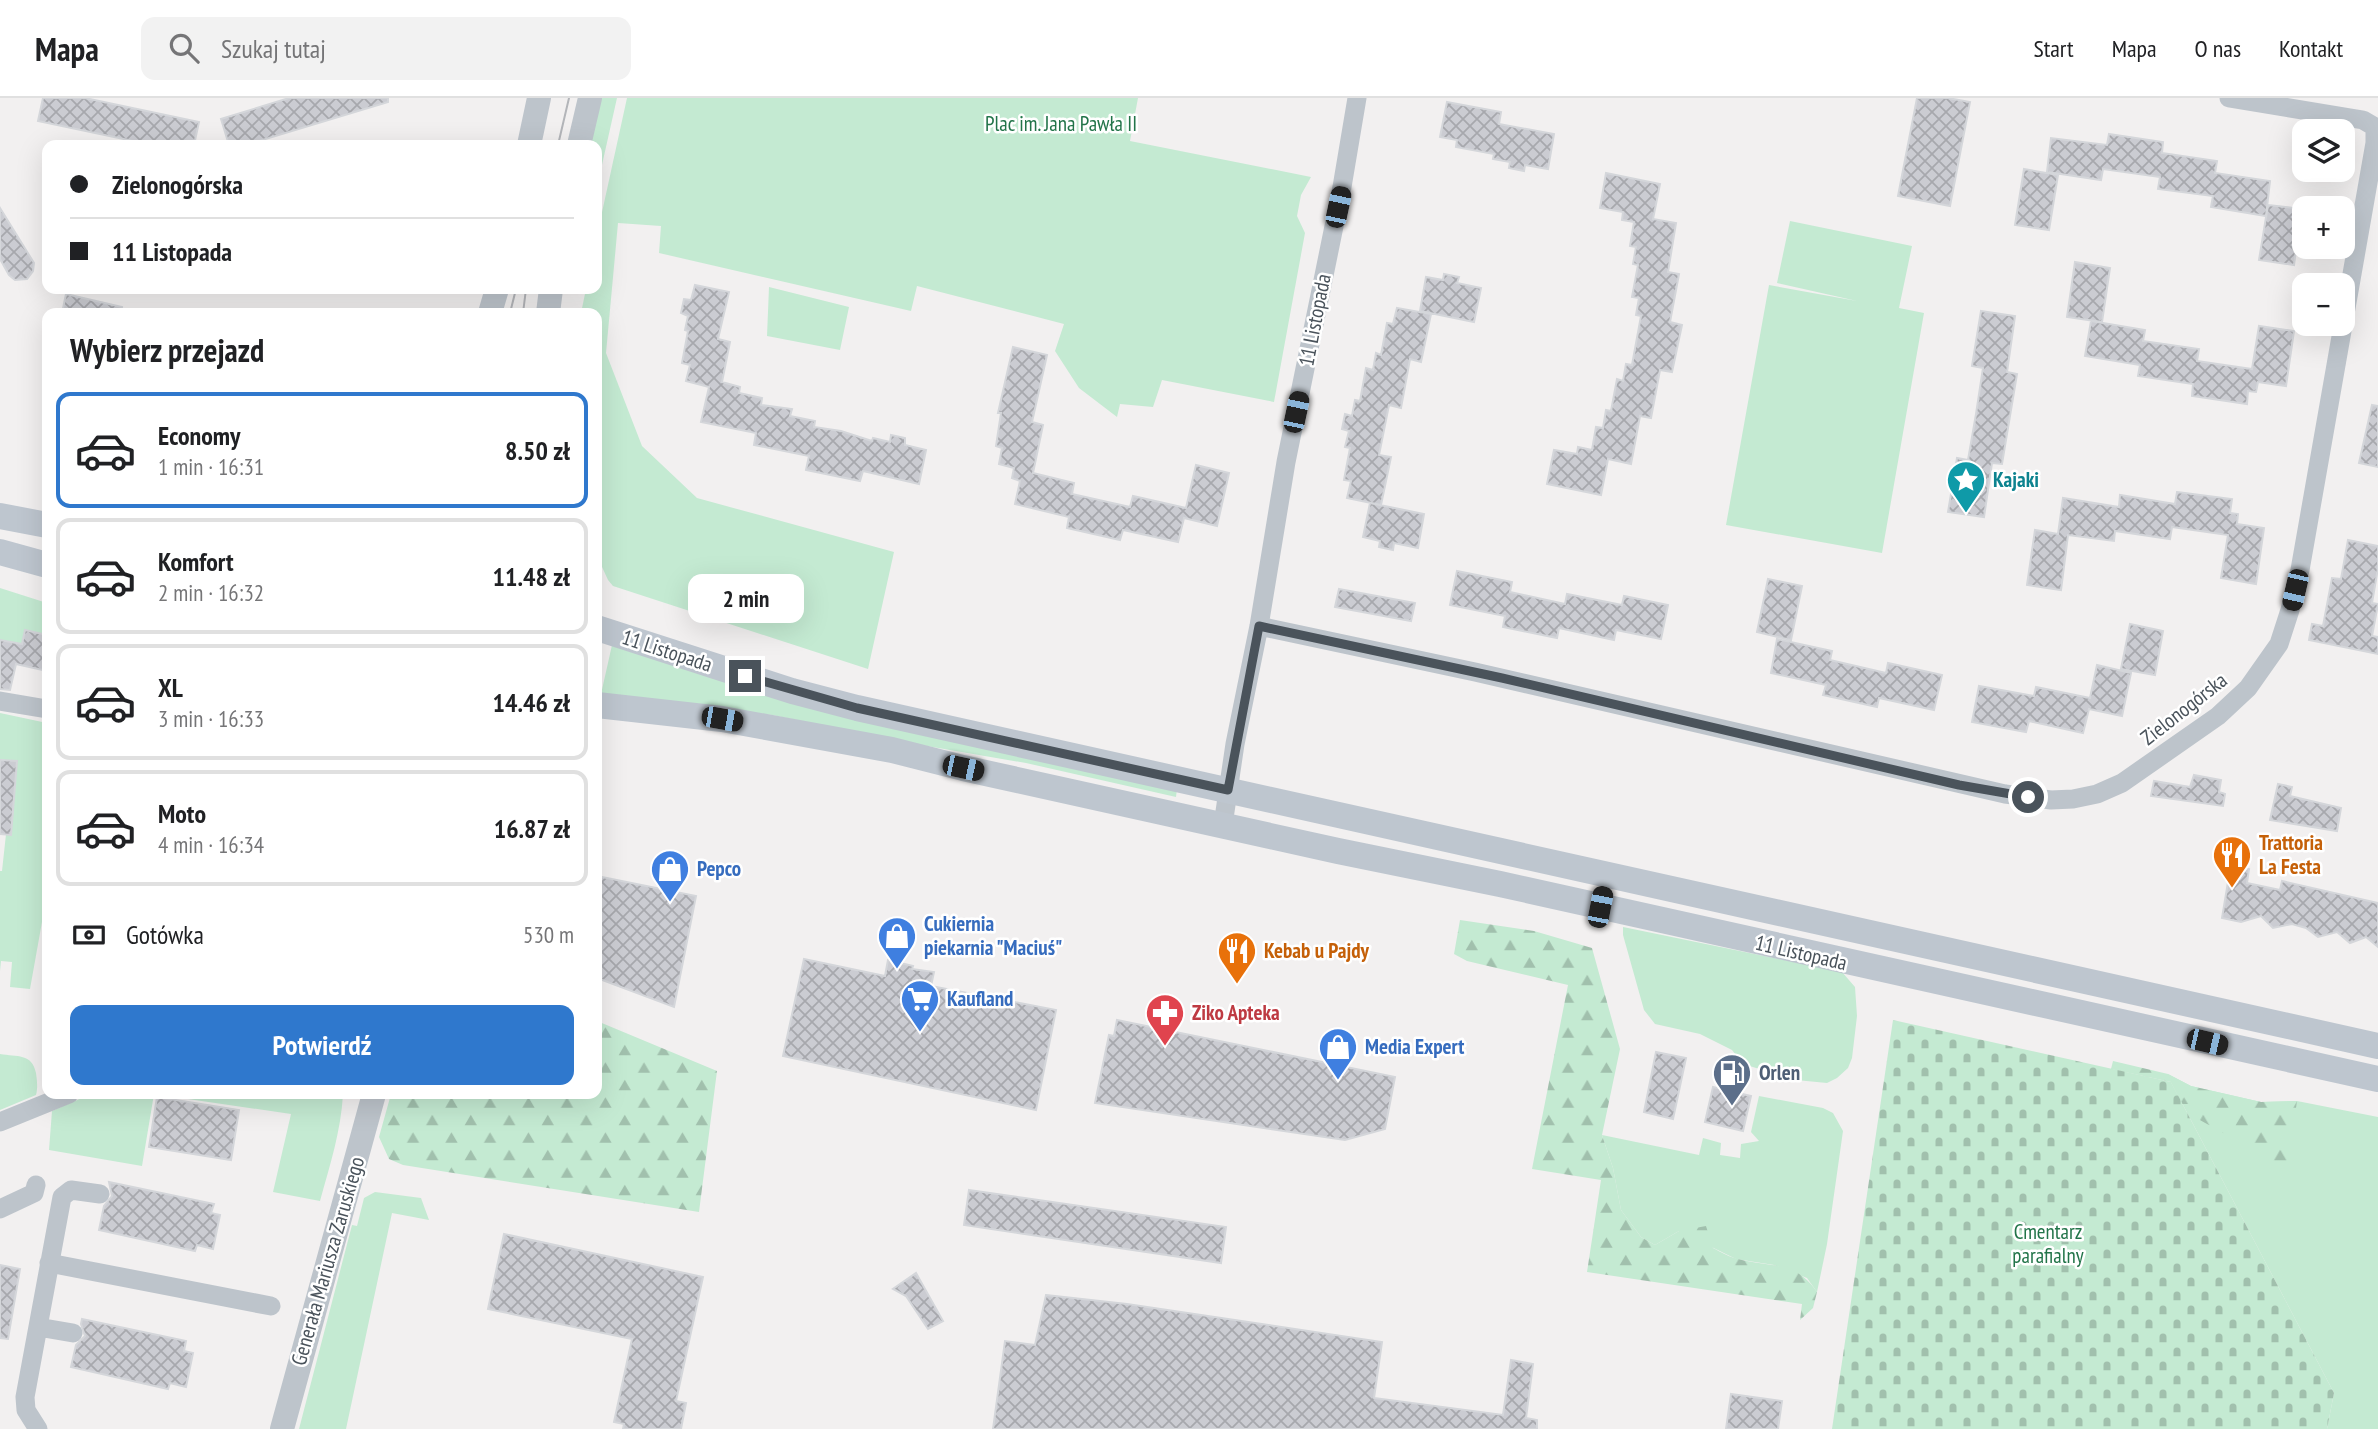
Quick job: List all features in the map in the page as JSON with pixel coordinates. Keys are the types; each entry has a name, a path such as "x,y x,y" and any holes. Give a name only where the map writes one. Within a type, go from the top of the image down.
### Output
{"main road":[{"path":"0,516 42,524"},
{"path":"0,552 42,564"},
{"name":"11 Listopada","path":"602,630 844,705 1606,877 2378,1046"},
{"name":"11 Listopada","path":"602,706 722,719 892,750 1875,970 2378,1079"},
{"path":"1600,907 1606,877"},
{"path":"1875,970 1882,937"},
{"path":"2037,1005 2045,972"}],"street":[{"path":"530,140 539,98"},
{"path":"580,140 590,98"},
{"name":"11 Listopada","path":"1223,825 1286,462 1342,187 1357,98"},
{"name":"Zielonogórska","path":"1259,626 1686,720 1959,785 2051,800 2097,794 2122,783 2199,730 2248,688 2280,644 2300,570 2375,143 2375,127 2363,120 2229,98"},
{"path":"0,701 42,708"},
{"path":"0,1122 57,1099"},
{"name":"Generała Mariusza Zaruskiego","path":"282,1429 373,1099"},
{"path":"0,1209 34,1193 36,1185"},
{"path":"38,1429 26,1410 25,1397 62,1197 71,1190 100,1194"},
{"path":"50,1263 271,1306"},
{"path":"38,1327 73,1333"}],"green space":[{"path":"601,98 617,98 602,165 602,140 591,140"},
{"name":"Plac im. Jana Pawła II","path":"627,98 1138,98 1130,141 1311,177 1301,195 1297,216 1305,233 1274,402 1162,380 1153,407 1120,404 1117,417 1079,388 1055,351 1064,324 917,286 911,311 659,253 661,226 618,223 606,353 642,446 697,498 894,552 868,669 613,586 608,580 602,567 602,308 582,308 585,294 602,294 602,212"},
{"path":"1790,221 1912,246 1899,308 1924,313 1882,553 1726,525 1769,285 1857,301 1777,283"},
{"path":"769,287 849,307 840,350 767,336"},
{"path":"0,588 42,601 42,634 25,630 22,644 0,640"},
{"path":"612,645 1177,789 1176,797 1026,763 772,715 602,694"},
{"path":"0,713 42,722 42,922 30,989 10,987 12,962 1,961 0,971 0,871 8,816 13,816 17,762 0,759"},
{"path":"1460,920 1534,931 1592,948 1620,1049 1602,1135 1613,1168 1621,1210 1641,1237 1655,1245 1679,1231 1706,1226 1713,1248 1722,1253 1738,1259 1782,1267 1800,1275 1817,1292 1813,1308 1800,1320 1802,1304 1587,1272 1601,1180 1532,1169 1568,985 1467,961 1454,954"},
{"path":"1623,927 1842,972 1855,987 1857,1016 1852,1058 1848,1068 1827,1083 1796,1080 1743,1064 1732,1050 1700,1034 1655,1024 1644,1010"},
{"name":"Cmentarz parafialny","path":"1893,1020 2171,1082 2334,1393 2327,1429 1832,1429"},
{"path":"602,1023 717,1071 699,1212 403,1165 389,1159 379,1137 390,1099 602,1099"},
{"path":"0,1054 23,1057 31,1062 36,1073 37,1087 36,1095 0,1110"},
{"path":"2113,1061 2168,1074 2191,1086 2261,1102 2297,1101 2288,1164 2250,1157 2227,1135 2198,1119 2189,1104 2182,1104 2171,1082 2111,1069"},
{"path":"2168,1074 2191,1086 2261,1102 2297,1101 2378,1117 2378,1429 2327,1429 2334,1393"},
{"path":"1759,1096 1823,1108 1833,1113 1843,1131 1827,1244 1817,1292 1807,1278 1774,1265 1736,1259 1679,1231 1655,1245 1641,1237 1621,1210 1613,1168 1602,1135 1699,1155 1703,1138 1721,1143 1720,1155 1740,1158 1741,1144 1759,1141 1751,1132"},
{"path":"80,1099 153,1099 142,1166 49,1150 52,1111"},
{"path":"188,1099 343,1099 337,1135 320,1201 273,1192 291,1114"},
{"path":"375,1192 421,1198 429,1220 392,1213 346,1429 299,1429 352,1225 357,1226 364,1198"}],"building":[{"path":"43,98 85,98 199,122 195,140 128,140 38,121"},
{"path":"289,98 388,98 388,102 263,140 227,140 221,119"},
{"path":"1917,98 1948,98 1970,102 1950,206 1898,196"},
{"path":"1447,102 1501,112 1499,124 1554,134 1548,169 1525,165 1524,171 1509,168 1510,162 1493,159 1494,154 1456,147 1457,140 1440,137"},
{"path":"2109,134 2163,142 2162,153 2217,161 2215,173 2270,181 2266,216 2211,207 2213,196 2158,189 2160,177 2103,169 2101,180 2047,172 2051,138 2107,145"},
{"path":"2024,169 2058,175 2049,230 2015,225"},
{"path":"1606,173 1660,184 1653,219 1676,223 1668,272 1679,274 1670,322 1682,325 1672,372 1660,370 1651,418 1640,416 1631,464 1608,459 1601,495 1547,484 1554,450 1577,454 1578,447 1592,450 1596,427 1603,428 1606,410 1611,411 1617,379 1623,381 1626,364 1632,365 1641,316 1636,315 1639,298 1632,297 1638,265 1633,264 1636,247 1630,246 1634,222 1622,220 1623,212 1600,208"},
{"path":"2268,205 2292,208 2294,265 2259,260"},
{"path":"0,208 34,263 33,271 27,279 15,280 0,259"},
{"path":"2075,262 2110,268 2102,322 2067,317"},
{"path":"1444,274 1459,277 1457,283 1481,288 1474,322 1420,311 1426,277 1443,280"},
{"path":"695,285 729,292 718,339 730,342 722,382 740,387 739,393 762,398 761,405 792,409 790,416 815,421 814,427 841,431 872,441 873,438 890,442 891,435 905,438 905,445 926,450 919,484 863,471 860,481 806,470 809,456 754,445 756,433 701,422 709,387 686,381 690,365 682,363 688,316 681,313 684,299 691,300"},
{"path":"66,294 122,307 122,308 63,308"},
{"path":"1397,308 1431,314 1421,362 1410,359 1401,408 1389,405 1379,455 1391,457 1381,505 1347,498 1351,481 1344,480 1350,448 1345,447 1349,431 1342,429 1345,414 1352,416 1355,400 1360,401 1366,368 1373,370 1376,353 1381,355 1387,323 1393,324"},
{"path":"1981,311 2015,316 2007,372 2017,374 2002,464 1992,463 1984,517 1948,512 1957,458 1968,460 1976,414 1983,368 1972,366"},
{"path":"2091,321 2145,330 2143,341 2199,349 2197,361 2252,369 2259,326 2292,331 2293,336 2286,386 2258,382 2256,392 2248,391 2247,404 2192,396 2193,384 2138,376 2140,365 2085,356"},
{"path":"1013,347 1047,355 1032,422 1043,425 1033,473 1074,483 1072,494 1130,507 1133,496 1186,508 1196,465 1229,473 1217,526 1184,518 1178,542 1123,530 1120,540 1067,528 1069,517 1015,504 1020,481 1012,478 1014,468 999,464 1002,448 996,446 1001,413 998,413"},
{"path":"2372,405 2378,406 2378,467 2359,463"},
{"path":"2177,492 2232,499 2230,513 2238,514 2237,524 2264,528 2256,584 2221,578 2228,535 2172,527 2170,539 2115,531 2114,541 2068,535 2061,590 2027,585 2035,530 2058,534 2063,498 2119,507 2120,495 2175,504"},
{"path":"1370,503 1424,514 1418,548 1394,543 1393,550 1379,547 1380,541 1363,537"},
{"path":"2348,540 2378,546 2378,568 2372,603 2378,604 2372,636 2378,637 2378,654 2309,640 2312,624 2323,626 2332,578 2341,579"},
{"path":"1457,571 1512,582 1510,592 1565,604 1567,594 1622,605 1624,596 1668,605 1661,639 1616,630 1614,640 1559,628 1557,638 1503,627 1505,616 1450,605"},
{"path":"1768,579 1802,586 1791,640 1757,632"},
{"path":"1339,589 1415,603 1411,621 1335,607"},
{"path":"2130,624 2163,631 2155,675 2121,669"},
{"path":"25,630 42,634 42,670 16,664 10,690 0,689 0,640 22,644"},
{"path":"1777,639 1832,651 1830,660 1886,673 1888,663 1942,675 1934,710 1879,698 1877,707 1823,695 1826,685 1771,673"},
{"path":"2097,665 2131,673 2122,716 2089,709 2083,733 2029,721 2026,732 1972,722 1979,686 2034,696 2036,687 2090,698"},
{"path":"0,760 17,761 11,835 0,834"},
{"path":"2194,775 2221,780 2219,792 2225,794 2223,806 2151,796 2154,781 2190,787"},
{"path":"2278,784 2292,787 2290,796 2341,808 2337,831 2270,820"},
{"path":"2233,867 2249,869 2247,883 2280,890 2282,881 2378,903 2378,947 2366,937 2350,943 2337,932 2318,937 2306,928 2292,924 2273,928 2261,916 2241,922 2222,918 2230,870 2232,871"},
{"path":"602,877 696,896 674,1007 602,980"},
{"name":"Kaufland","path":"804,959 885,976 888,960 913,966 912,969 934,972 931,986 1056,1010 1036,1110 783,1056"},
{"path":"1117,1020 1395,1077 1385,1129 1345,1140 1095,1103 1109,1035 1114,1036"},
{"path":"1656,1052 1686,1058 1673,1119 1644,1112"},
{"path":"1713,1087 1751,1096 1743,1131 1705,1122"},
{"path":"157,1099 239,1110 231,1160 149,1147"},
{"path":"109,1182 214,1204 211,1213 220,1215 213,1249 197,1245 195,1251 99,1230 104,1206 112,1196"},
{"path":"969,1190 1226,1227 1221,1263 964,1225"},
{"path":"504,1234 703,1277 676,1401 686,1403 681,1429 623,1429 624,1424 614,1422 632,1339 488,1309"},
{"path":"0,1265 20,1269 8,1339 0,1338"},
{"path":"916,1273 943,1321 928,1329 906,1296 893,1289"},
{"path":"1046,1295 1127,1304 1382,1342 1374,1398 1503,1415 1511,1360 1533,1364 1526,1418 1537,1420 1537,1429 993,1429 1005,1341 1035,1345"},
{"path":"82,1319 186,1341 184,1351 193,1353 186,1387 170,1383 168,1389 71,1367 76,1345 85,1336"},
{"path":"1731,1394 1782,1401 1778,1429 1726,1429"}],"tram line":[{"path":"559,140 569,98"},
{"path":"511,308 515,294"},
{"path":"524,308 525,294"}],"place":[{"name":"Kajaki","path":"1966,514"},
{"name":"Trattoria La Festa","path":"2232,889"},
{"name":"Pepco","path":"670,903"},
{"name":"Cukiernia piekarnia \"Maciuś\"","path":"897,970"},
{"name":"Kebab u Pajdy","path":"1237,985"},
{"name":"Kaufland","path":"920,1033"},
{"name":"Ziko Apteka","path":"1165,1047"},
{"name":"Media Expert","path":"1338,1081"},
{"name":"Orlen","path":"1732,1107"}],"route":[{"path":"745,676 857,708 1228,790 1259,626 1502,678 1959,785 2028,797"}]}
